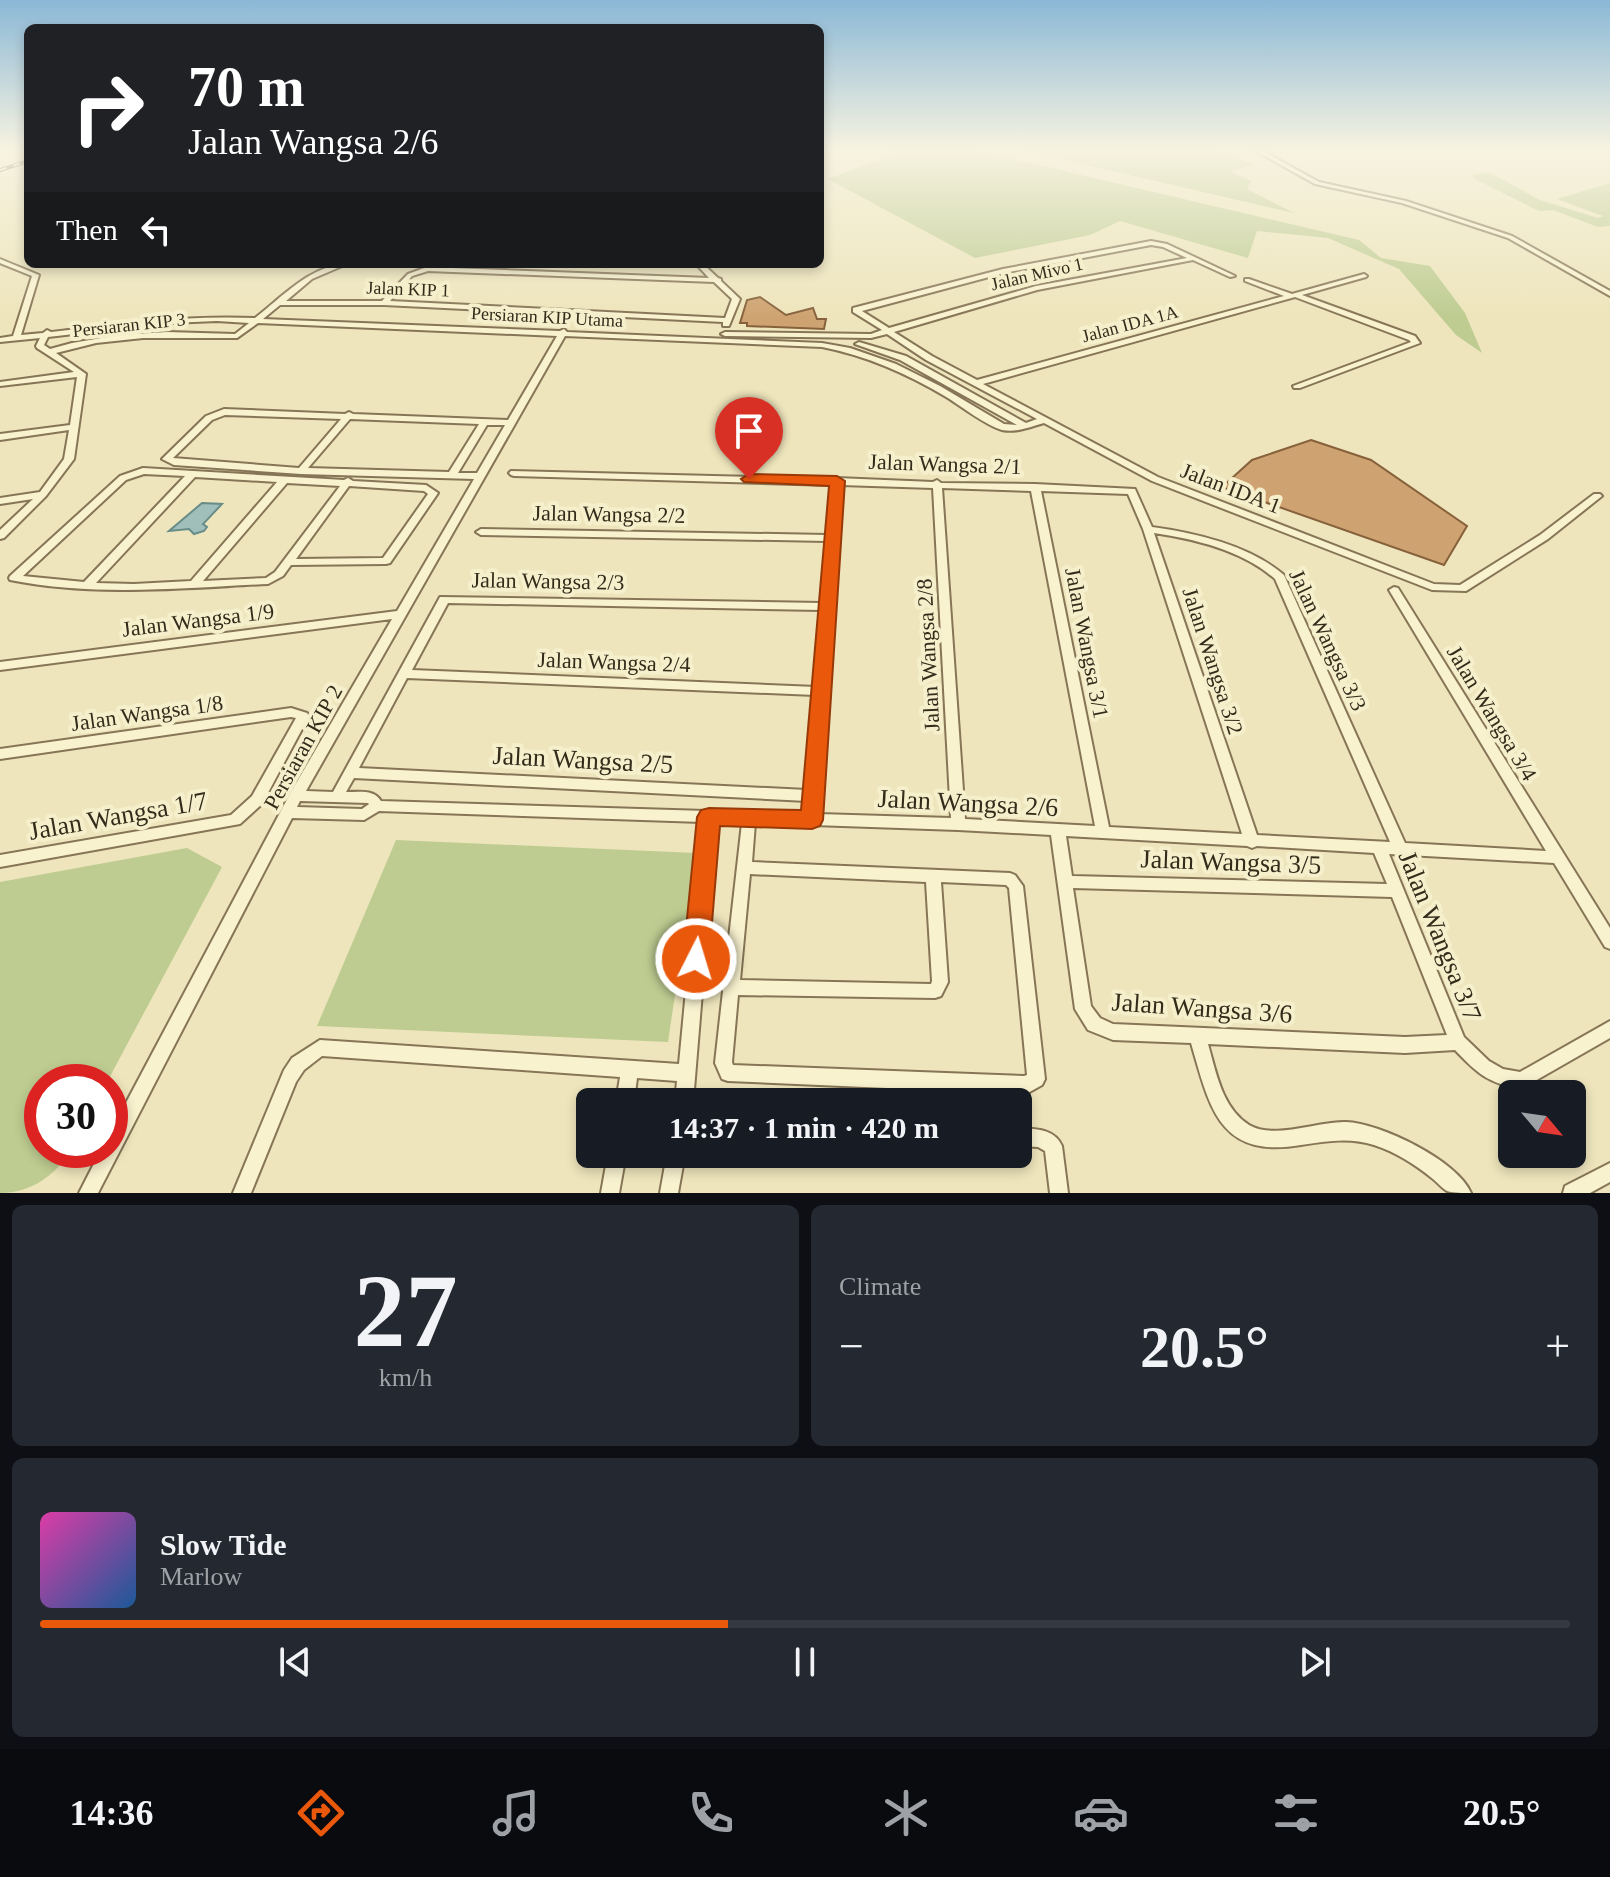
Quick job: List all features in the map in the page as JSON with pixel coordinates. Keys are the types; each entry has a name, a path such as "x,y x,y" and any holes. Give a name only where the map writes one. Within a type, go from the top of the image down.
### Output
{"street":[{"path":"1415,206 1510,237 1610,294"},
{"name":"Jalan IDA 1","path":"1195,258 1165,245 1151,243 1003,271 856,310 929,358 1155,479 1415,582 1442,589 1462,589 1544,537 1597,496"},
{"path":"1195,258 1232,276"},
{"name":"Jalan Mivo 1","path":"720,337 741,332 856,337 889,331 1036,288 1195,258"},
{"path":"0,261 36,275 18,335"},
{"path":"256,322 310,278 334,268"},
{"path":"704,268 736,299 720,337"},
{"path":"384,303 410,275 427,269 719,280"},
{"name":"Jalan IDA 1A","path":"976,383 1364,276"},
{"path":"1247,280 1412,338 1416,343 1297,386"},
{"name":"Jalan KIP 1","path":"279,303 384,303 728,320"},
{"name":"Persiaran KIP Utama","path":"47,332 198,313 720,337 855,347 892,362 1002,427 1027,426 1044,420"},
{"name":"Persiaran KIP Utama","path":"47,332 193,319 564,330"},
{"name":"Persiaran KIP 3","path":"50,352 72,345 175,333 237,336 256,322"},
{"name":"Persiaran KIP 2","path":"88,1193 296,796 564,330"},
{"path":"0,337 47,332"},
{"path":"47,332 40,346 82,374"},
{"path":"0,384 82,374"},
{"path":"0,536 43,494 69,459 82,374"},
{"path":"481,476 301,471 167,459 209,418 224,412 511,423"},
{"path":"301,471 349,415"},
{"path":"452,475 485,421"},
{"path":"0,437 74,427"},
{"path":"288,562 374,563 390,558 433,493 426,488 346,484 143,471 123,478 14,578 87,586 268,581 288,562 346,484 355,472"},
{"path":"366,485 375,473"},
{"name":"Jalan Wangsa 2/1","path":"514,473 937,483 1126,490 1134,494"},
{"path":"87,586 193,474"},
{"path":"195,583 285,479"},
{"path":"812,820 837,481"},
{"name":"Jalan Wangsa 2/8","path":"937,483 958,824"},
{"name":"Jalan Wangsa 3/1","path":"1035,487 1103,832"},
{"path":"0,501 43,494"},
{"name":"Jalan Wangsa 3/2","path":"1134,494 1252,842"},
{"name":"Jalan Wangsa 3/3","path":"1148,529 1180,533 1235,553 1262,563 1280,577 1400,848"},
{"name":"Jalan Wangsa 2/2","path":"481,532 833,538"},
{"name":"Jalan Wangsa 3/4","path":"1394,590 1610,942"},
{"name":"Jalan Wangsa 2/3","path":"337,797 444,599 828,607"},
{"name":"Jalan Wangsa 1/9","path":"0,666 401,614"},
{"name":"Jalan Wangsa 2/4","path":"406,674 821,691"},
{"name":"Jalan Wangsa 1/8","path":"0,754 291,712 300,714 303,721 257,800 243,815"},
{"name":"Jalan Wangsa 2/5","path":"350,773 813,796"},
{"name":"Jalan Wangsa 2/6","path":"296,796 372,798 377,806"},
{"name":"Jalan Wangsa 2/6","path":"288,812 364,815 377,806 958,824 1058,832 1556,857"},
{"name":"Jalan Wangsa 1/7","path":"0,861 225,822 243,815"},
{"path":"685,1088 709,817"},
{"path":"746,868 1005,877 1014,882 1037,1074 1032,1083 728,1073 723,1063 729,987 746,868 749,818"},
{"name":"Jalan Wangsa 3/6","path":"1058,832 1083,1009 1094,1024 1113,1032 1405,1045 1458,1042"},
{"name":"Jalan Wangsa 3/7","path":"1379,847 1458,1042"},
{"path":"729,987 935,991 940,982 933,875"},
{"name":"Jalan Wangsa 3/5","path":"1064,882 1396,891"},
{"path":"1458,1042 1483,1067 1501,1077 1521,1081 1610,1029"},
{"path":"1197,1036 1221,1107 1231,1122 1247,1136 1264,1142 1301,1134 1363,1133 1429,1165 1462,1193"},
{"path":"242,1193 290,1076 298,1064 320,1048 686,1073"},
{"path":"627,1088 630,1070"},
{"path":"1032,1138 1041,1138 1053,1146 1059,1193"},
{"path":"610,1193 614,1168"},
{"path":"669,1193 673,1168"},
{"path":"1572,1193 1610,1172"}],"green space":[{"path":"878,206 1212,206 1359,240 1381,258 1430,266 1465,313 1482,353 1456,335 1399,269 1328,238 1257,231 1248,258 1120,221 1090,235 975,258"},
{"path":"1262,206 1280,206 1294,213"},
{"path":"1528,206 1558,206 1598,218 1603,216 1575,206 1610,206 1610,226 1598,227 1553,210 1539,211"},
{"path":"396,840 696,853 668,1042 317,1026"},
{"path":"187,848 222,867 117,1064 24,1064 24,1168 57,1168 32,1186 0,1193 0,882"}],"water":[{"path":"202,503 222,504 203,524 207,527 204,531 194,534 189,529 169,531"}],"building":[{"path":"760,297 786,315 813,308 817,319 826,319 824,329 747,326 747,323 740,323 747,300"},
{"path":"1311,440 1371,460 1467,526 1444,565 1222,487 1252,460"}],"route":[{"path":"696,959 709,817 812,820 837,481 749,479"}]}
